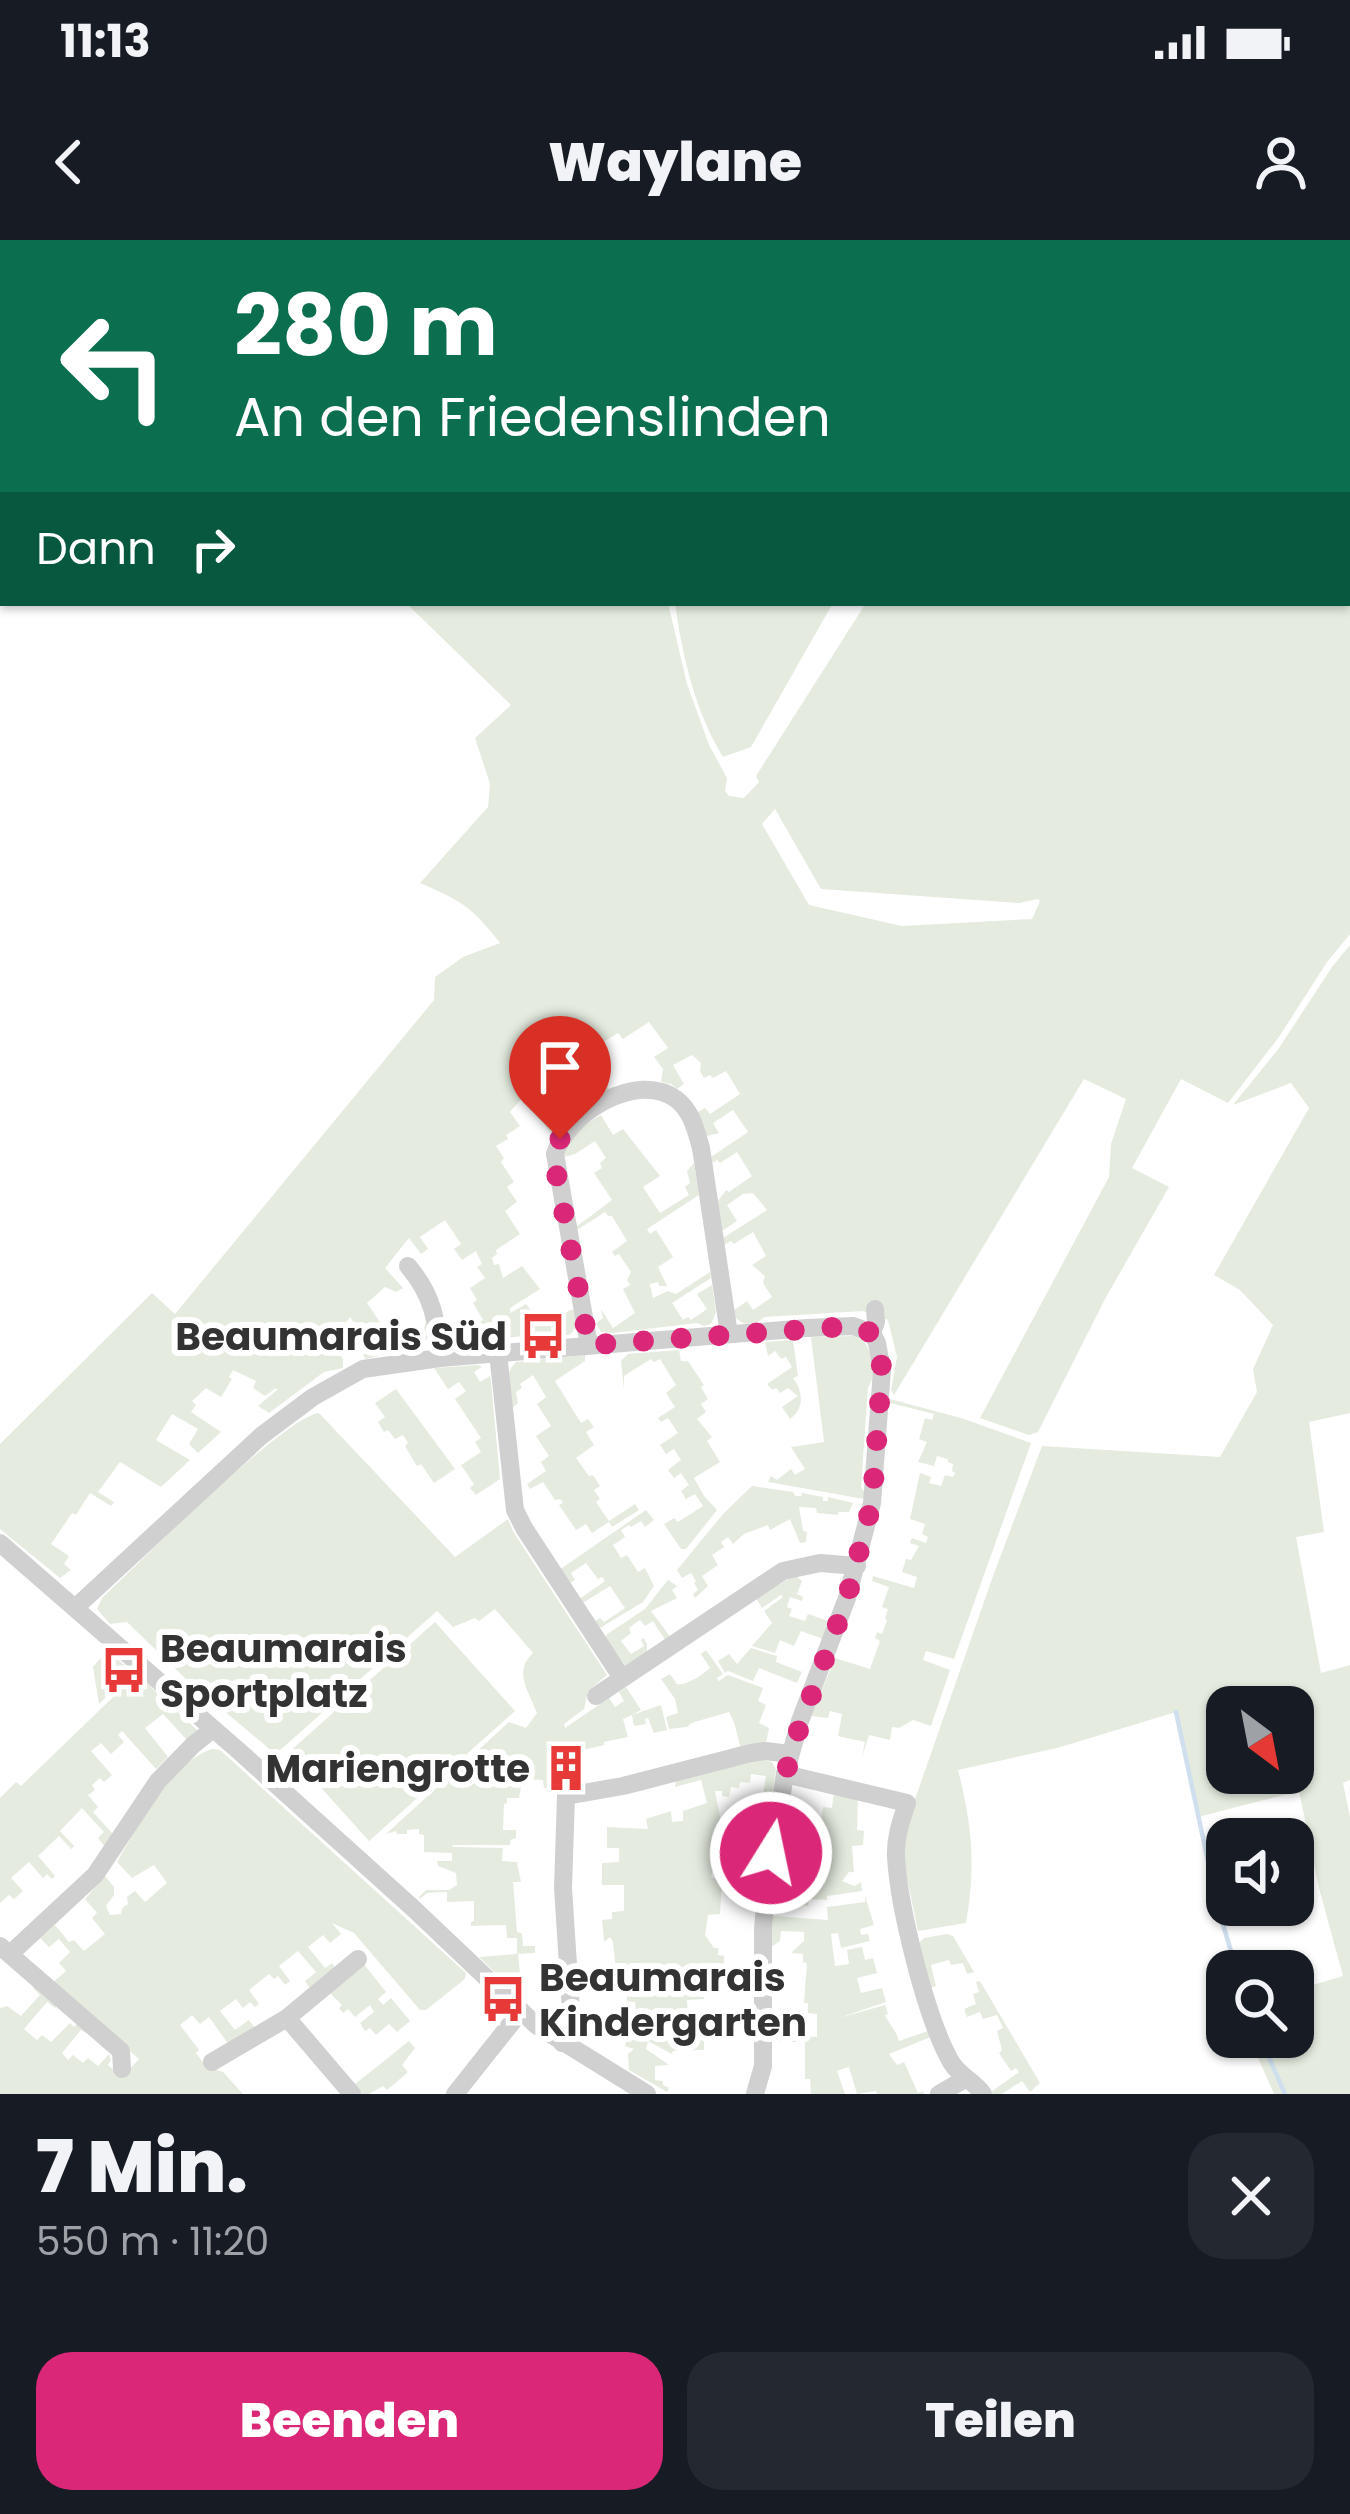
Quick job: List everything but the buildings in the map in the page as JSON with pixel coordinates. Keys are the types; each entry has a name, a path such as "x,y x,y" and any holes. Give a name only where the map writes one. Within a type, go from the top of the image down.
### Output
{"street":[{"path":"589,1345 555,1154 568,1126 633,1090 650,1089 677,1100 695,1128 729,1334"},
{"path":"408,1266 431,1300 440,1358"},
{"path":"755,2094 763,2066 766,1895 784,1774 857,1566 872,1503 880,1392 880,1354 872,1333 875,1309"},
{"path":"75,1608 262,1436 313,1397 363,1369 440,1358 729,1334 853,1326 872,1333"},
{"path":"498,1353 515,1510 622,1678"},
{"path":"0,1543 415,1910 536,2025 647,2094"},
{"path":"596,1696 783,1571 820,1563 857,1566"},
{"path":"122,2069 121,2051 5,1950 95,1875 158,1781 213,1729"},
{"path":"562,2043 572,2026 563,1888 565,1799 569,1793 623,1786 751,1753 790,1754"},
{"path":"784,1774 907,1803 897,1838 900,1887 915,1957 948,2057 982,2094"},
{"path":"212,2062 287,2018 358,1959"},
{"path":"454,2094 521,2011"},
{"path":"287,2018 352,2094"},
{"path":"939,2094 965,2079"}],"shaded area":[{"path":"409,606 669,606 687,684 709,745 727,778 725,791 744,798 759,782 756,776 864,606 1350,606 1350,934 1228,1103 1181,1079 1132,1168 1169,1187 1105,1299 1038,1432 1029,1435 980,1418 1109,1177 1111,1144 1126,1099 1084,1079 894,1395 897,1357 888,1320 863,1311 765,1317 750,1324 735,1317 734,1310 747,1301 753,1310 772,1297 763,1283 765,1276 752,1265 766,1256 753,1232 734,1244 724,1245 723,1238 767,1210 753,1193 743,1194 727,1205 737,1221 722,1231 718,1201 726,1190 752,1176 737,1152 720,1163 713,1163 711,1157 748,1132 733,1110 713,1123 719,1133 707,1136 698,1112 705,1108 710,1114 740,1094 726,1071 704,1078 701,1063 692,1055 673,1065 684,1084 677,1089 661,1082 663,1069 654,1057 668,1048 649,1022 623,1039 618,1033 587,1052 610,1091 597,1097 591,1088 599,1082 582,1057 537,1085 530,1096 543,1118 552,1113 559,1124 552,1134 522,1098 510,1112 520,1126 496,1146 514,1182 507,1187 517,1202 505,1211 520,1234 496,1250 494,1265 499,1264 503,1278 522,1266 540,1289 510,1308 510,1313 526,1304 544,1326 574,1310 576,1326 571,1334 472,1342 461,1327 483,1320 470,1288 485,1278 477,1267 482,1264 476,1251 462,1260 454,1249 461,1244 445,1220 420,1237 428,1249 421,1254 409,1238 385,1268 403,1288 396,1292 385,1287 367,1303 394,1350 423,1331 426,1322 425,1345 366,1359 363,1355 372,1348 350,1317 333,1341 343,1368 324,1372 269,1413 258,1406 276,1388 265,1396 253,1388 256,1381 233,1370 221,1397 206,1388 192,1401 196,1405 191,1412 221,1432 198,1453 189,1444 198,1429 172,1414 156,1440 190,1460 161,1487 120,1462 98,1492 114,1502 111,1506 90,1493 76,1515 72,1513 51,1544 69,1556 64,1564 71,1570 60,1578 0,1529 0,1444 152,1293 175,1314 434,1000 435,977 463,957 500,943 465,906 420,883 488,807 490,784 475,738 511,705","holes":["775,809 821,889 1040,901 1032,919 902,926 809,905 762,824"]},
{"path":"676,606 831,606 751,747 723,757 691,683"},
{"path":"1350,945 1350,1413 1309,1422 1324,1532 1296,1537 1321,1673 1350,1665 1350,1780 1343,1783 1350,1817 1350,2094 1274,2094 1258,2058 1314,2058 1314,1985 1343,1976 1314,1864 1314,1818 1305,1818 1300,1794 1314,1794 1314,1686 1206,1686 1206,1794 1287,1794 1198,1817 1176,1712 1057,1748 958,1770 971,1846 966,1923 918,1931 902,1854 913,1805 1042,1446 1220,1457 1257,1392 1253,1369 1273,1325 1240,1290 1214,1275 1309,1108 1291,1083 1233,1105"},
{"path":"601,1115 613,1135 623,1129 660,1176 643,1187 660,1213 689,1195 687,1171 694,1163 699,1195 647,1229 650,1234 656,1230 673,1257 658,1267 667,1286 650,1284 653,1298 668,1291 676,1294 710,1272 711,1278 672,1303 683,1320 691,1320 707,1309 697,1294 712,1285 716,1312 711,1324 613,1333 601,1332 596,1323 603,1318 601,1309 613,1328 635,1313 623,1289 630,1285 631,1272 619,1254 612,1252 627,1241 612,1216 605,1212 576,1227 612,1200 594,1173 606,1158 595,1141 564,1157 578,1132"},
{"path":"854,1336 864,1341 873,1371 868,1387 864,1499 768,1482 771,1476 777,1480 791,1469 795,1475 805,1469 791,1447 824,1442 811,1337"},
{"path":"793,1340 798,1376 793,1378 801,1398 790,1419 782,1407 798,1396 788,1388 780,1393 767,1384 792,1367 775,1351 768,1356 765,1342"},
{"path":"679,1350 681,1361 688,1361 704,1385 708,1399 701,1404 706,1412 697,1419 712,1437 707,1441 720,1462 694,1478 717,1510 686,1549 681,1549 664,1524 674,1518 678,1522 703,1506 695,1494 686,1499 681,1491 689,1485 681,1473 674,1478 668,1470 681,1460 674,1449 666,1454 660,1445 678,1433 668,1418 661,1422 658,1418 675,1407 666,1393 676,1385 660,1359 651,1359 624,1376 624,1390 621,1361 628,1354"},
{"path":"585,1355 585,1361 555,1381 581,1423 588,1419 594,1427 586,1432 594,1445 576,1458 600,1486 594,1490 600,1499 596,1502 609,1521 635,1504 639,1510 592,1533 586,1524 576,1530 559,1505 563,1503 555,1500 543,1482 530,1489 527,1484 546,1471 541,1462 549,1456 536,1436 551,1426 537,1404 546,1397 533,1375 520,1384 518,1403 512,1408 508,1383 516,1362"},
{"path":"482,1367 474,1372 480,1382 490,1376 491,1381 500,1479 476,1495 461,1465 481,1452 475,1442 481,1438 455,1399 466,1391 459,1382 448,1389 434,1368"},
{"path":"396,1389 455,1469 434,1483 421,1464 417,1466 403,1435 395,1439 378,1422 385,1417 375,1403"},
{"path":"886,1398 1031,1443 954,1659 926,1651 923,1660 950,1670 931,1726 913,1720 892,1727 890,1740 869,1735 862,1757 865,1742 838,1736 842,1714 830,1711 828,1718 811,1716 835,1658 870,1669 880,1641 875,1638 877,1632 882,1634 887,1620 888,1609 882,1607 889,1587 872,1581 873,1576 914,1588 917,1577 902,1572 906,1559 911,1560 919,1546 910,1543 912,1538 926,1543 928,1537 922,1534 925,1524 910,1519 920,1473 931,1477 929,1483 941,1486 945,1475 955,1473 948,1459 937,1456 934,1466 918,1462 927,1442 919,1439 925,1418 932,1420 934,1414 886,1402"},
{"path":"319,1413 455,1557 508,1519 607,1675 588,1691 584,1709 565,1728 609,1698 615,1707 624,1701 619,1692 626,1687 641,1710 623,1719 628,1737 579,1751 586,1785 570,1786 583,1782 580,1766 570,1754 549,1766 553,1786 565,1787 544,1788 543,1780 522,1782 519,1798 507,1798 504,1804 503,1830 516,1830 510,1845 452,1845 503,1848 502,1861 517,1862 521,1882 513,1882 517,1932 522,1933 523,1946 535,1946 535,1953 518,1954 521,1983 507,1984 479,1957 517,1954 517,1938 507,1938 506,1925 471,1926 474,1901 447,1902 447,1892 427,1893 420,1899 426,1890 449,1890 457,1885 456,1873 438,1866 437,1861 452,1861 452,1853 424,1852 424,1835 419,1829 386,1834 509,1722 526,1728 537,1713 523,1674 533,1653 495,1609 479,1621 475,1618 453,1627 437,1611 273,1752 127,1622 110,1624 97,1609 102,1598 244,1465 275,1439"},
{"path":"752,1486 853,1503 849,1512 838,1515 799,1507 806,1542 800,1543 790,1519 770,1530 768,1525 744,1534 733,1544 728,1537 721,1542 724,1547 712,1555 718,1565 702,1576 708,1586 695,1598 698,1590 691,1573 682,1578 677,1570"},
{"path":"646,1510 654,1520 645,1527 641,1521 629,1525 621,1530 625,1537 613,1545 638,1572 645,1568 654,1586 643,1602 600,1628 593,1622 600,1618 604,1622 625,1608 610,1586 581,1604 578,1600 605,1581 586,1563 571,1573 575,1580 568,1584 559,1570"},
{"path":"795,1575 802,1581 797,1594 803,1597 802,1601 790,1597 789,1616 805,1621 808,1614 831,1622 826,1640 801,1631 794,1646 780,1640 775,1653 752,1646 772,1623 764,1611 783,1597 762,1608 756,1598"},
{"path":"668,1580 677,1586 672,1590 677,1598 651,1611 671,1638 666,1641 653,1621 645,1626 640,1620 621,1641 631,1654 644,1646 644,1638 647,1654 626,1667 606,1635 645,1609"},
{"path":"435,1622 515,1711 369,1841 289,1752"},
{"path":"751,1648 777,1656 776,1662 802,1672 797,1683 759,1668 753,1681 725,1673 718,1661 729,1654 737,1664"},
{"path":"706,1650 723,1674 719,1681 728,1675 763,1688 758,1701 766,1705 759,1723 769,1728 766,1743 741,1750 729,1712 669,1729 666,1717 678,1713 661,1679 670,1674 681,1684 699,1676 710,1668 701,1654"},
{"path":"107,1651 132,1671 99,1704 93,1667"},
{"path":"137,1674 197,1730 187,1740 163,1714 145,1728 168,1757 156,1769 122,1731 118,1735 124,1742 111,1754 101,1743 91,1751 112,1775 104,1782 100,1778 88,1795 98,1807 93,1812 113,1834 105,1847 98,1838 104,1832 82,1808 60,1831 74,1846 71,1849 59,1836 38,1856 55,1876 43,1878 29,1862 11,1878 23,1891 0,1903 0,1798 16,1782 21,1786"},
{"path":"661,1705 667,1730 654,1733 648,1718 646,1724 634,1726 632,1715"},
{"path":"212,1749 220,1750 466,1973 465,1979 420,2010 354,1933 332,1923 341,1934 330,1943 323,1935 308,1947 325,1968 332,1963 336,1969 311,1990 305,1981 316,1972 298,1951 279,1966 290,1981 285,1985 269,1974 249,1990 259,2004 255,2007 250,2002 243,2008 236,1999 220,2011 235,2030 249,2020 256,2029 229,2045 209,2017 200,2024 192,2015 180,2025 205,2065 223,2072 243,2094 0,2094 0,2008 7,2006 21,2016 40,1995 35,1985 58,2005 55,2008 47,2002 24,2029 37,2040 42,2035 51,2042 70,2023 74,2027 78,2022 89,2030 81,2030 62,2053 68,2060 73,2055 83,2063 88,2058 98,2066 109,2054 108,2065 122,2077 139,2059 52,1983 66,1971 59,1963 70,1952 59,1939 49,1947 40,1938 55,1925 84,1951 105,1934 85,1899 105,1876 114,1887 106,1906 110,1915 121,1914 127,1897 135,1891 145,1902 167,1883 154,1865 132,1878 117,1862 169,1781"},
{"path":"757,1758 772,1762 776,1769 771,1804 762,1803 766,1776 751,1774 750,1783 731,1787 729,1797 715,1791 718,1842 724,1845 711,1877 722,1881 720,1914 708,1915 705,1935 718,1948 718,1955 724,1956 724,1975 705,1982 704,1999 687,2000 688,2016 715,2016 715,2032 704,2033 704,2050 672,2054 648,2041 646,2049 669,2065 655,2066 655,2080 663,2081 667,2092 629,2070 628,2054 634,2049 625,2046 620,2036 574,2037 577,2032 633,2028 632,2013 636,2012 635,2002 627,2002 624,1965 616,1970 613,1942 610,1937 604,1942 602,1920 612,1919 612,1912 624,1911 624,1885 602,1885 602,1863 619,1862 619,1848 607,1848 607,1827 648,1829 646,1819 671,1811 672,1822 683,1821 683,1811 707,1803 701,1780 675,1787 676,1778"},
{"path":"834,1790 858,1796 857,1830 864,1831 863,1845 852,1846 854,1872 842,1881 855,1886 861,1882 862,1891 827,1896 827,1900 809,1899 808,1906 795,1905 803,1901 815,1839 791,1835 788,1849 779,1850 783,1829 794,1830 796,1819 821,1822 823,1807 832,1808"},
{"path":"865,1896 874,1925 860,1929 870,1941 841,1948 838,1933 831,1934 835,1966 849,1964 847,1950 862,1947 865,1960 873,1958 877,1973 857,1978 861,1993 882,1988 886,2002 839,2018 885,2005 885,2015 899,2041 931,2030 933,2036 889,2054 897,2065 904,2062 918,2093 924,2094 857,2094 849,2067 837,2071 845,2094 811,2094 810,2079 805,2079 805,2042 780,2042 780,2035 817,2037 817,2014 808,2013 808,2003 804,2003 807,1963 803,1954 791,1953 804,1941 804,1932 781,1931 780,1941 771,1947 773,1916 828,1920 827,1907 865,1902"},
{"path":"953,1936 974,1972 967,1974 963,1963 951,1965 949,1960 931,1965 936,1986 930,1988 918,1944 924,1938"},
{"path":"363,1963 386,1992 378,1999 383,2005 391,1998 410,2021 397,2032 389,2024 376,2035 370,2028 365,2031 360,2023 374,2012 370,2005 355,2017 348,2009 343,2013 342,2005 328,1991"},
{"path":"980,1981 1040,2083 1030,2092 1022,2081 1002,2094 988,2094 1019,2072 1011,2071 999,2053 997,2031 1003,2028 997,2015 983,2019 980,2012 967,2017 964,2009 976,2004 973,1994 979,1992 976,1982"},
{"path":"409,2041 415,2048 402,2065 408,2072 387,2090 383,2086 362,2094 354,2085"}],"waterway":[{"path":"1176,1712 1231,1950"},
{"path":"1269,2058 1285,2094"}],"place":[{"name":"Beaumarais Süd","path":"543,1336"},
{"name":"Beaumarais Sportplatz","path":"124,1670"},
{"name":"Mariengrotte","path":"566,1768"},
{"name":"Beaumarais Kindergarten","path":"503,1999"}],"route":[{"path":"560,1139 555,1166 589,1345 853,1326 872,1333 878,1342 882,1370 867,1531 784,1774 771,1853"}]}
